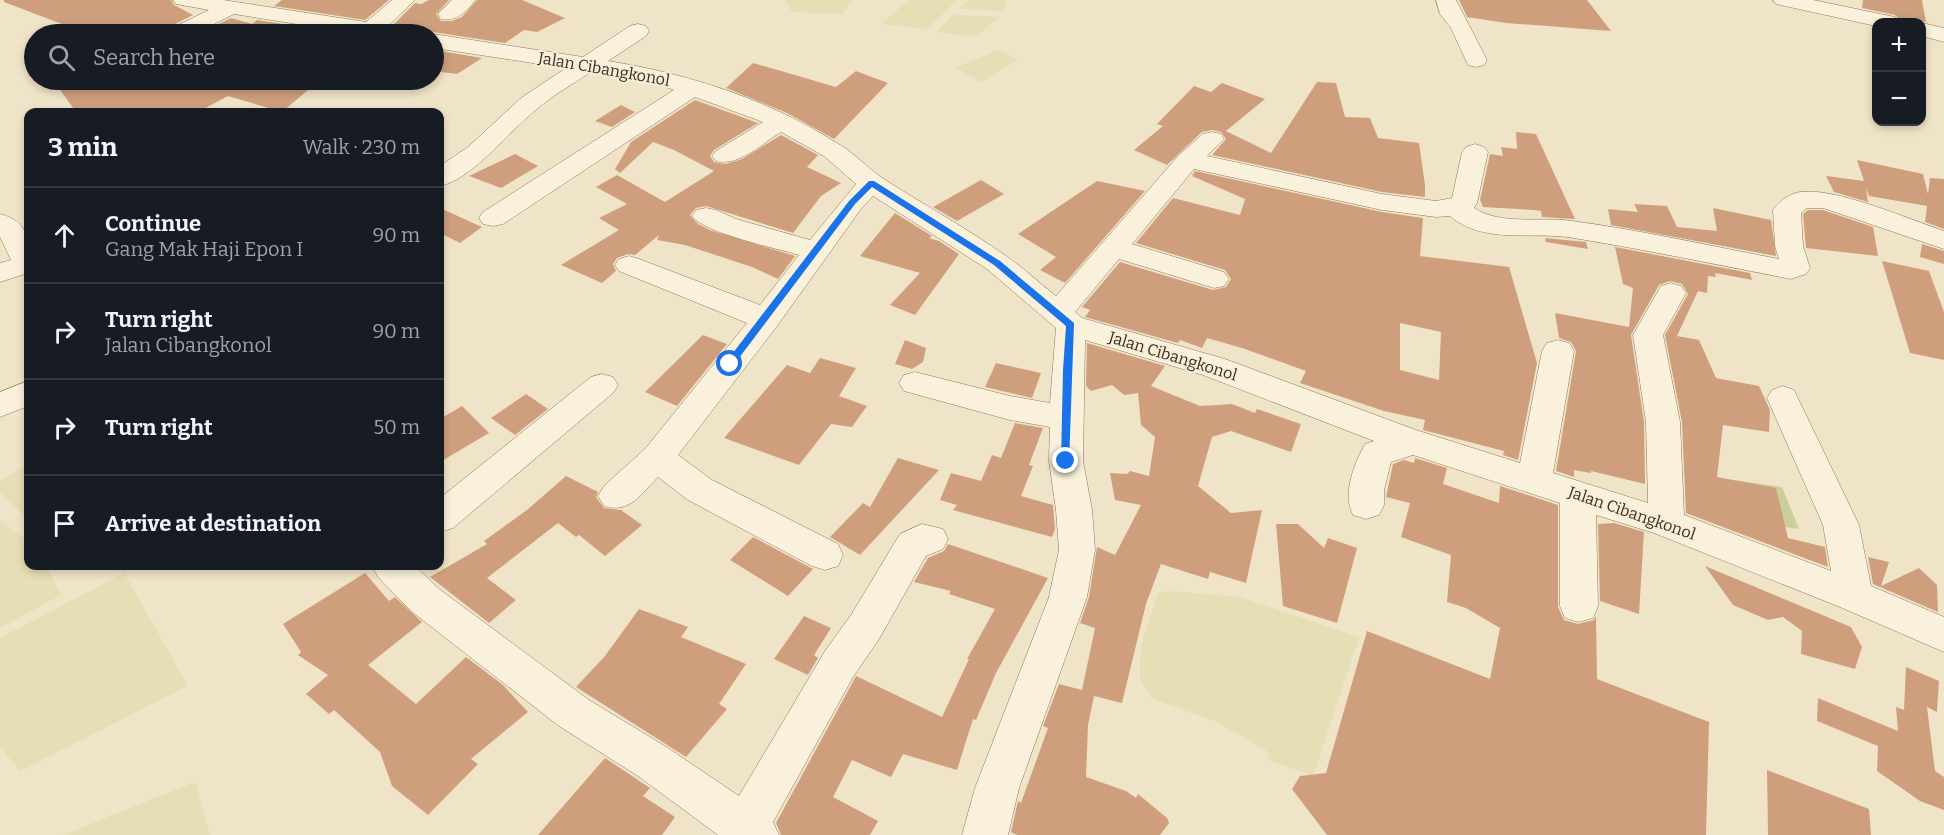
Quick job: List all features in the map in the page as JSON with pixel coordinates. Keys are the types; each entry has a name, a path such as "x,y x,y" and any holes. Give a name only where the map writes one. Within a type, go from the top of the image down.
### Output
{"street":[{"path":"183,0 329,24"},
{"path":"377,24 405,0"},
{"path":"1446,0 1476,60"},
{"path":"1783,0 1872,19"},
{"path":"198,24 228,9"},
{"path":"444,175 477,152 529,103 638,31"},
{"path":"1926,31 1944,35"},
{"name":"Jalan Cibangkonol","path":"444,42 653,75 764,112 833,151 872,183 997,263 1064,319 1214,367 1404,439 1666,523 1853,596 1944,635"},
{"path":"493,218 694,87"},
{"path":"725,156 781,121"},
{"path":"985,835 997,788 1068,597 1077,550 1074,510 1066,461 1064,319 1115,248 1188,160 1212,139"},
{"path":"1188,160 1382,202 1436,208 1456,207 1464,203 1475,152"},
{"path":"616,496 657,458 766,319 852,203 872,183"},
{"path":"1456,207 1464,215 1480,223 1509,228 1572,229 1791,270 1796,268 1789,246 1786,210 1800,200 1826,200 1944,240"},
{"path":"706,216 726,225 816,251"},
{"path":"0,222 13,234 24,257"},
{"path":"1115,248 1214,279"},
{"path":"628,265 766,319"},
{"path":"0,273 24,267"},
{"path":"1666,523 1663,422 1648,335 1671,293"},
{"path":"1534,480 1558,351"},
{"path":"915,382 1011,408 1066,418"},
{"path":"444,515 602,386"},
{"path":"0,405 24,395"},
{"path":"1783,398 1841,525 1853,596"},
{"path":"1366,505 1366,490 1377,453 1400,447 1404,439"},
{"path":"657,458 700,490 825,555"},
{"path":"1578,495 1580,606"},
{"path":"395,570 425,600 574,713 653,762 751,831 839,664 865,627 913,545 922,539 930,539"}],"shaded area":[{"path":"785,0 853,0 842,14 792,12"},
{"path":"909,0 957,0 927,29 881,24"},
{"path":"969,0 1005,0 1004,11 959,9"},
{"path":"953,15 999,17 976,37 936,32"},
{"path":"998,50 1018,60 981,82 955,68"},
{"path":"24,467 24,515 0,492 0,480"},
{"path":"0,520 24,538 24,570 49,570 61,595 0,628"},
{"path":"124,573 188,686 20,771 0,747 0,638"},
{"path":"1169,591 1240,597 1359,637 1313,776 1268,760 1267,751 1215,721 1153,699 1140,681 1140,658 1143,640 1158,593"},
{"path":"195,782 210,835 63,835"}],"green space":[{"path":"1735,480 1782,487 1799,529 1750,522"}],"building":[{"path":"4,0 171,0 174,5 193,15 175,24 62,24 4,2"},
{"path":"282,0 389,0 365,20 274,6"},
{"path":"429,0 449,0 436,14 441,21 452,21 462,17 477,0 522,0 565,18 537,32 524,30 505,43 444,34 444,24 394,24 415,3 421,4"},
{"path":"1459,0 1587,0 1611,31 1506,23 1467,17"},
{"path":"1863,0 1922,0 1925,18 1898,18 1895,15 1862,8"},
{"path":"231,18 252,24 219,24"},
{"path":"257,20 283,24 252,24"},
{"path":"444,52 482,58 457,74 444,72"},
{"path":"753,63 836,87 856,71 888,83 834,139 787,113 726,88"},
{"path":"1317,82 1336,83 1345,117 1370,118 1378,138 1419,143 1425,197 1382,192 1212,155 1226,139 1221,132 1212,130 1202,132 1167,165 1134,150 1163,126 1157,124 1194,86 1211,92 1222,83 1265,99 1226,131 1271,153"},
{"path":"60,90 308,90 287,108 268,108 228,96 206,108 73,108"},
{"path":"695,100 758,123 714,150 710,156 714,162 725,164 742,159 781,135 818,155 807,167 841,183 821,196 793,233 706,206 696,208 690,215 698,224 710,230 795,256 778,279 752,267 685,245 657,240 659,235 635,255 628,254 617,258 613,264 616,271 602,283 561,265 619,230 599,218 627,204 596,187 617,175 665,202 714,171 653,142 620,173 615,169 631,142"},
{"path":"621,105 635,112 612,127 595,121"},
{"path":"1516,132 1536,134 1575,219 1542,217 1541,211 1534,210 1483,207 1480,200 1490,154 1503,156 1501,147 1517,149"},
{"path":"515,154 538,166 501,188 469,176"},
{"path":"1857,160 1923,174 1928,194 1930,178 1944,179 1944,229 1925,222 1927,206 1869,196 1866,188 1868,202 1834,192 1826,176 1864,181"},
{"path":"1195,171 1382,212 1423,218 1420,256 1509,267 1537,363 1518,460 1503,455 1504,451 1423,430 1425,420 1384,411 1300,383 1306,371 1242,348 1207,338 1202,348 1180,340 1178,343 1085,317 1090,310 1082,307 1120,262 1213,290 1226,287 1231,279 1225,270 1136,243 1173,198 1240,215 1245,199 1192,176","holes":["1400,323 1441,332 1439,380 1400,370"]},
{"path":"981,180 1004,194 957,221 933,207"},
{"path":"1097,181 1145,191 1065,283 1040,270 1056,257 1018,234"},
{"path":"1634,204 1667,206 1677,227 1717,231 1713,208 1771,220 1776,256 1611,225 1608,209 1638,212"},
{"path":"444,210 482,227 460,243 444,235"},
{"path":"1808,210 1823,210 1873,227 1878,256 1806,248 1803,214"},
{"path":"895,213 932,236 929,238 939,241 959,254 915,315 890,305 920,273 860,256"},
{"path":"1545,238 1586,242 1588,249 1546,242"},
{"path":"1922,244 1944,251 1944,264 1920,257"},
{"path":"1615,247 1750,273 1752,280 1715,273 1716,277 1708,276 1707,293 1698,291 1677,336 1699,340 1716,378 1759,386 1770,410 1769,432 1723,425 1717,477 1776,488 1788,538 1825,547 1828,567 1686,513 1682,422 1665,335 1688,294 1682,284 1670,281 1659,285 1631,335 1644,422 1645,484 1591,471 1591,473 1574,470 1574,477 1556,471 1576,351 1571,342 1559,338 1555,313 1629,327 1633,288 1623,284"},
{"path":"1882,261 1929,271 1944,312 1944,360 1910,353"},
{"path":"703,335 727,344 677,406 645,392"},
{"path":"905,340 926,348 923,362 912,369 895,364"},
{"path":"1087,343 1165,366 1151,386 1200,406 1232,404 1255,413 1257,409 1301,424 1291,452 1231,431 1212,437 1198,486 1231,513 1262,510 1246,583 1210,572 1208,579 1161,564 1146,604 1122,703 1094,696 1088,725 1086,777 1126,791 1136,798 1138,794 1167,818 1169,823 1160,835 1017,835 1011,832 1018,801 1021,803 1048,728 1043,726 1059,684 1082,690 1095,628 1080,623 1089,597 1097,547 1115,555 1141,505 1115,500 1110,473 1127,474 1130,471 1149,476 1155,437 1141,425 1138,393 1124,395 1112,385 1091,391 1086,386"},
{"path":"820,358 856,368 839,396 867,406 852,427 831,424 799,465 724,438 787,365 810,373"},
{"path":"996,363 1041,373 1032,398 985,387"},
{"path":"526,394 548,409 515,435 491,418"},
{"path":"462,406 489,433 444,460 444,417"},
{"path":"1015,423 1043,428 1029,465 1033,466 1021,496 1053,505 1055,529 1052,537 953,510 957,505 940,500 951,473 981,481 992,455 1001,458"},
{"path":"898,458 939,470 860,555 830,537 863,503 870,507"},
{"path":"1415,458 1447,468 1443,484 1499,503 1500,486 1558,505 1558,607 1564,620 1578,624 1594,620 1596,616 1597,679 1709,722 1706,835 1327,835 1292,789 1300,776 1326,773 1367,631 1490,679 1500,628 1466,608 1447,602 1451,555 1401,537 1410,503 1386,497 1393,464 1404,460 1414,463"},
{"path":"566,476 598,492 596,497 604,508 621,510 642,525 605,556 579,535 576,537 558,523 487,578 516,600 489,623 430,577 487,544 484,541 527,510"},
{"path":"1614,523 1644,532 1639,614 1600,601 1598,524"},
{"path":"1276,524 1298,524 1324,548 1328,538 1357,548 1337,623 1283,606"},
{"path":"753,537 813,569 788,596 730,560"},
{"path":"948,544 1048,578 996,673 976,720 973,719 957,770 903,754 891,777 852,760 833,797 878,821 870,835 781,835 776,823 856,676 942,717 969,659 967,659 995,609 949,594 951,591 914,582 928,558 944,551"},
{"path":"1868,557 1889,562 1881,586 1919,568 1937,585 1938,612 1873,584"},
{"path":"1705,566 1851,627 1862,647 1855,669 1801,654 1802,631 1783,617 1768,620 1733,605"},
{"path":"365,573 389,601 395,597 422,622 368,665 416,704 466,657 503,685 528,712 471,759 478,764 428,815 392,786 380,752 334,710 329,714 306,694 328,675 298,655 301,652 283,624"},
{"path":"639,609 688,627 681,637 746,664 719,704 727,709 686,757 576,687 605,656"},
{"path":"804,616 831,628 814,655 818,658 808,675 774,659"},
{"path":"1906,667 1939,681 1937,712 1927,707 1935,771 1944,777 1944,810 1920,801 1877,771 1878,746 1817,721 1818,698 1898,731 1896,707 1904,710"},
{"path":"605,758 650,788 643,796 675,817 662,835 538,835"},
{"path":"1767,770 1869,809 1871,835 1768,835"}],"route":[{"path":"730,364 852,203 872,183 997,263 1071,325 1067,370 1066,461"}]}
